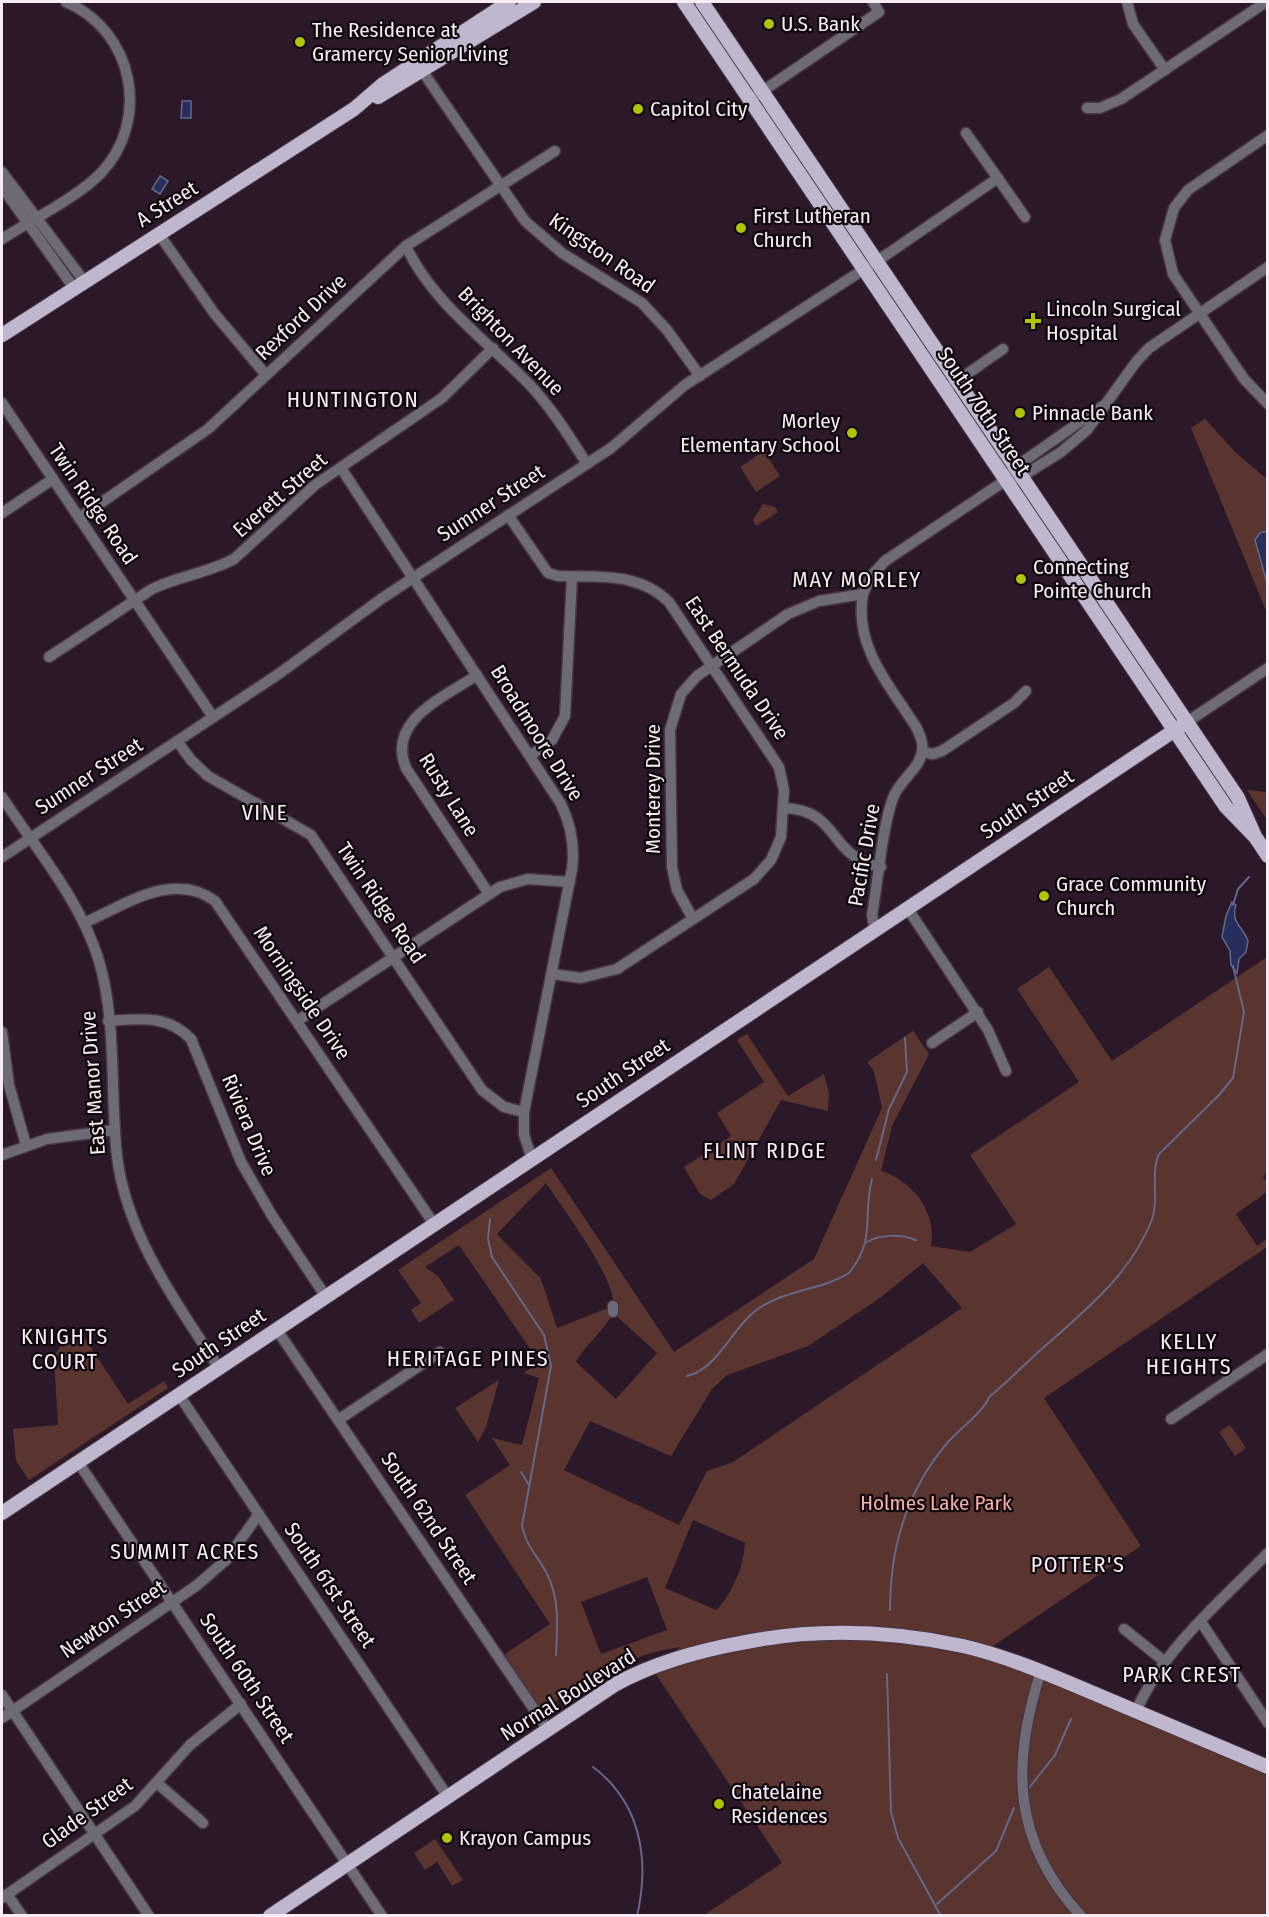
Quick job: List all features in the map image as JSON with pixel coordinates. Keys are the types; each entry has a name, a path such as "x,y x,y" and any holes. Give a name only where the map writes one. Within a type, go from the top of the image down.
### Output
{"main road":[{"name":"A Street","path":"354,109 383,84 509,2"},
{"name":"A Street","path":"2,335 354,109 423,72 534,2"},
{"name":"South 70th Street","path":"684,2 756,95 871,265 957,381 1182,726"},
{"name":"South 70th Street","path":"702,2 756,95"},
{"name":"South 70th Street","path":"871,265 944,390 1182,726 1238,798 1256,838 1268,856"},
{"name":"South Street","path":"2,1513 1182,726"},
{"name":"Normal Boulevard","path":"270,1916 616,1684 647,1669 708,1650 774,1637 849,1633 909,1637 978,1650 1041,1671 1268,1767"}],"street":[{"path":"756,95 879,12 873,2"},
{"path":"1127,2 1133,24 1165,70"},
{"path":"1088,108 1100,108 1113,104 1266,2"},
{"path":"2,239 100,174 117,151 129,118 130,85 122,55 105,30 74,3"},
{"name":"Kingston Road","path":"423,72 525,221 546,242 628,293 655,315 700,376"},
{"path":"966,133 1025,217"},
{"path":"1268,135 1188,190 1169,218 1165,240 1168,262 1199,313 1244,379 1268,404"},
{"name":"Rexford Drive","path":"79,518 186,446 406,246 555,151"},
{"path":"2,171 32,219 79,284"},
{"name":"Sumner Street","path":"2,857 280,673 346,623 413,577 588,464 631,432 675,392 871,265 998,178"},
{"path":"2,187 32,219"},
{"path":"159,234 214,313 266,375"},
{"name":"Brighton Avenue","path":"406,246 412,258 441,297 544,402 588,464"},
{"path":"1026,691 1014,703 942,751 933,754 922,752 917,728 886,682 869,651 861,614 863,594 871,576 885,561 1006,480 1079,438 1144,353 1268,267"},
{"name":"Everett Street","path":"49,657 134,600 167,582 205,572 234,559 296,501 427,411 492,348"},
{"path":"944,390 1003,349"},
{"name":"Twin Ridge Road","path":"2,403 213,717"},
{"name":"Broadmoore Drive","path":"341,468 561,804 570,827 574,857 570,882 524,1112 524,1135 532,1159"},
{"path":"2,513 52,479"},
{"name":"East Bermuda Drive","path":"508,515 543,568 553,575 622,578 654,589 674,608 774,756 782,778 784,808 781,837 765,868 693,919 608,973 581,978 552,974"},
{"path":"530,756 552,740 565,716 572,577"},
{"name":"Monterey Drive","path":"693,919 677,890 672,867 670,730 681,694 697,676 712,665 803,606 833,598 863,594"},
{"name":"South Street","path":"1182,726 1268,668"},
{"name":"Rusty Lane","path":"477,675 413,718 403,736 401,751 406,768 489,894"},
{"name":"Twin Ridge Road","path":"177,741 191,760 208,776 311,835 482,1090 504,1107 524,1112"},
{"name":"Pacific Drive","path":"875,931 872,915 893,796 916,766 922,752"},
{"name":"East Manor Drive","path":"2,797 84,923 99,962 108,1021 115,1130 121,1180 134,1221 157,1268 219,1368"},
{"path":"784,808 800,808 817,816 849,855 865,864 880,867"},
{"path":"297,1021 489,894 513,882 528,879 570,882"},
{"name":"Morningside Drive","path":"84,923 159,890 176,887 198,891 221,909 434,1224"},
{"path":"908,909 978,1012 997,1046 1006,1071"},
{"path":"932,1043 978,1012"},
{"name":"Riviera Drive","path":"108,1021 157,1019 176,1026 190,1039 241,1162 266,1207 326,1297"},
{"path":"2,1032 9,1084 26,1145"},
{"path":"2,1155 26,1145 66,1134 115,1130"},
{"name":"South 62nd Street","path":"277,1330 548,1730"},
{"path":"338,1420 440,1352"},
{"path":"1171,1419 1268,1354"},
{"name":"South 61st Street","path":"179,1395 448,1797"},
{"name":"South 60th Street","path":"78,1462 382,1916"},
{"name":"Newton Street","path":"2,1718 173,1603 226,1560 259,1514"},
{"path":"1136,1711 1146,1689 1164,1661 1268,1553"},
{"path":"1201,1622 1268,1723"},
{"path":"1124,1629 1164,1661"},
{"path":"1041,1671 1022,1751 1020,1778 1023,1805 1043,1863 1058,1889 1081,1916"},
{"path":"2,1695 149,1916"},
{"name":"Glade Street","path":"4,1896 135,1806 206,1730 241,1704"},
{"path":"157,1783 203,1823"},
{"path":"4,1896 22,1916"}],"green space":[{"path":"1205,419 1236,453 1267,479 1267,613 1191,428"},
{"path":"764,451 780,476 756,492 740,467"},
{"path":"763,504 775,507 778,512 756,526 753,520"},
{"path":"1247,790 1267,792 1267,820"},
{"name":"Holmes Lake Park","path":"1267,957 1268,1169 1263,1178 1267,1181 1267,1192 1236,1214 1257,1246 1267,1239 1267,1247 1044,1398 1141,1546 984,1652 1267,1767 1267,1915 704,1915 782,1863 651,1667 681,1647 662,1650 624,1663 587,1682 537,1713 499,1658 550,1624 465,1495 510,1465 492,1438 522,1445 539,1378 524,1373 539,1362 459,1245 425,1267 438,1276 454,1300 419,1323 411,1310 421,1303 398,1270 551,1168 674,1352 814,1259 882,1108 874,1071 867,1062 913,1031 929,1054 892,1126 881,1171 903,1182 920,1200 930,1221 931,1246 970,1252 1016,1224 970,1155 1079,1082 1017,989 1049,967 1112,1061","holes":["546,1183 598,1262 612,1294 613,1306 557,1328 541,1279 497,1234","923,1263 962,1308 733,1462 707,1471 679,1525 564,1470 590,1421 671,1456 712,1389 727,1375 808,1346 880,1298","613,1313 657,1353 616,1399 576,1362","693,1520 745,1543 736,1579 716,1610 665,1588","647,1577 667,1630 601,1654 581,1602"]},
{"path":"747,1034 788,1096 824,1074 829,1093 828,1111 781,1100 734,1184 711,1200 700,1194 684,1167 731,1136 717,1113 764,1082 737,1040"},
{"path":"80,1331 128,1404 164,1381 168,1388 29,1480 16,1461 13,1429 58,1425 54,1357 61,1345"},
{"path":"499,1380 486,1427 478,1442 455,1408"},
{"path":"1230,1425 1246,1448 1235,1456 1219,1432"},
{"path":"435,1839 463,1880 452,1886 437,1862 425,1870 414,1853"}],"water":[{"path":"182,101 191,101 191,118 181,118"},
{"path":"160,176 168,181 160,194 152,189"},
{"path":"1268,531 1267,583 1255,540 1260,533"},
{"path":"1232,902 1236,905 1236,920 1248,941 1246,952 1239,959 1237,973 1231,965 1230,951 1222,937 1226,916"}],"waterway":[{"path":"1233,905 1238,889 1249,877"},
{"path":"890,1610 893,1564 904,1520 912,1499 934,1459 983,1408 989,1397 1084,1311 1115,1279 1141,1242 1154,1214 1155,1170 1159,1154 1219,1095 1233,1078 1244,1012 1233,966"},
{"path":"876,1160 889,1109 907,1072 905,1038"},
{"path":"687,1376 708,1365 740,1326 758,1309 779,1298 827,1283 849,1273 858,1260 866,1238 872,1179"},
{"path":"490,1219 488,1239 492,1257 544,1335 551,1366 522,1526 530,1546 552,1585 557,1615 556,1655"},
{"path":"865,1243 890,1236 916,1240"},
{"path":"521,1472 529,1485"},
{"path":"887,1674 891,1812 898,1838 941,1916"},
{"path":"1029,1788 1055,1755 1071,1719"},
{"path":"593,1767 609,1781 622,1798 638,1834 642,1874 637,1916"},
{"path":"937,1904 996,1851 1014,1808"}],"place":[{"name":"U.S. Bank","path":"769,24"},
{"name":"The Residence at Gramercy Senior Living","path":"300,42"},
{"name":"Capitol City","path":"638,109"},
{"name":"First Lutheran Church","path":"741,228"},
{"name":"Lincoln Surgical Hospital","path":"1033,321"},
{"name":"Pinnacle Bank","path":"1020,413"},
{"name":"Morley Elementary School","path":"852,433"},
{"name":"Connecting Pointe Church","path":"1021,579"},
{"name":"Grace Community Church","path":"1044,896"},
{"name":"Chatelaine Residences","path":"719,1804"},
{"name":"Krayon Campus","path":"447,1838"}],"district":[{"name":"HUNTINGTON","path":"353,399"},
{"name":"MAY MORLEY","path":"857,579"},
{"name":"VINE","path":"265,812"},
{"name":"FLINT RIDGE","path":"765,1150"},
{"name":"KNIGHTS COURT","path":"65,1348"},
{"name":"KELLY HEIGHTS","path":"1189,1354"},
{"name":"HERITAGE PINES","path":"468,1358"},
{"name":"SUMMIT ACRES","path":"185,1551"},
{"name":"POTTER'S","path":"1078,1564"},
{"name":"PARK CREST","path":"1182,1674"}]}
